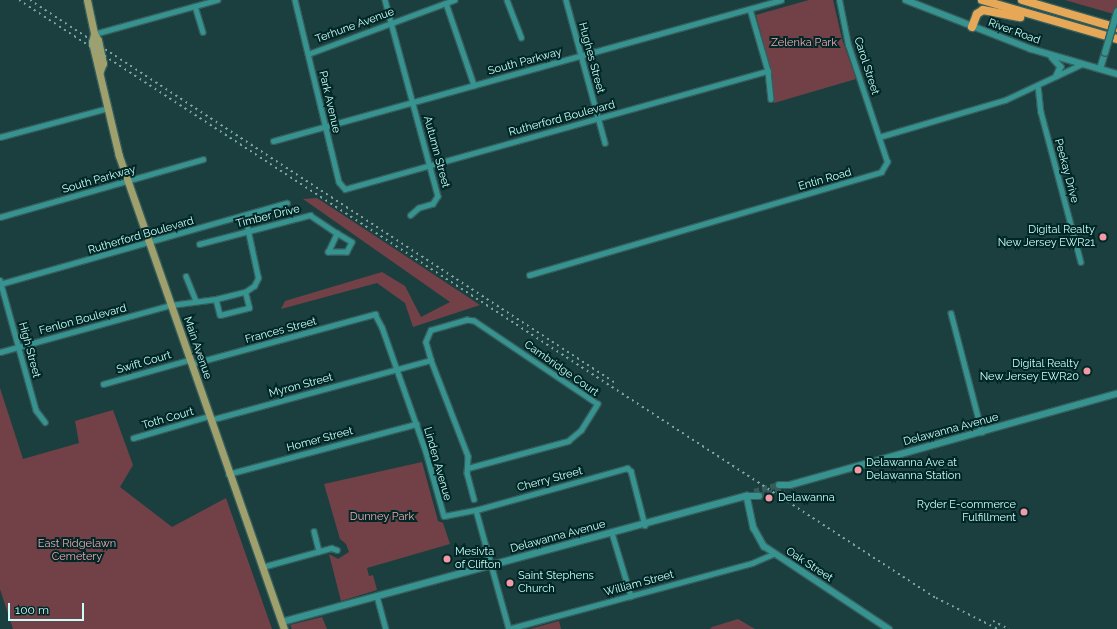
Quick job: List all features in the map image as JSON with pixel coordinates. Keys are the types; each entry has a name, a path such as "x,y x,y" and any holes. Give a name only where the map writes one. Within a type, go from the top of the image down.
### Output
{"highway":[{"path":"982,0 1117,39"},
{"path":"1022,0 1117,28"},
{"path":"972,27 977,14 987,10 1096,33"}],"main road":[{"name":"Main Avenue","path":"87,0 94,34 98,40 102,63 100,71 117,150 228,474 283,626"}],"street":[{"path":"94,34 217,0"},
{"name":"Park Avenue","path":"294,0 340,186 347,189 361,185"},
{"name":"Autumn Street","path":"385,0 438,199 411,214"},
{"name":"Terhune Avenue","path":"308,54 454,0"},
{"path":"507,0 521,37"},
{"name":"Hughes Street","path":"566,0 605,143"},
{"name":"South Parkway","path":"273,141 782,0"},
{"name":"Carol Street","path":"839,0 848,45 879,137"},
{"name":"River Road","path":"906,0 972,27 1050,56 1117,74"},
{"path":"446,3 474,85"},
{"path":"195,6 203,32"},
{"path":"750,9 768,71 771,99"},
{"path":"1100,69 1117,12"},
{"path":"1050,56 1061,67 1057,76"},
{"path":"879,137 1005,100 1082,64"},
{"name":"Rutherford Boulevard","path":"361,185 768,71"},
{"name":"Peekay Drive","path":"1038,85 1041,112 1081,262"},
{"path":"0,137 108,108"},
{"name":"Entin Road","path":"529,275 874,175 886,168 887,162 879,137"},
{"name":"South Parkway","path":"0,217 203,159"},
{"name":"Rutherford Boulevard","path":"0,283 243,219 286,203"},
{"name":"Timber Drive","path":"199,244 246,230 310,215 352,242 347,252 328,252 337,233"},
{"path":"216,299 220,315 249,308 245,292 254,286 258,278 246,230 244,228 243,219"},
{"path":"186,276 196,301"},
{"name":"High Street","path":"0,283 36,410 45,422"},
{"name":"Fenlon Boulevard","path":"0,352 171,305 216,299 245,292"},
{"path":"951,313 982,432"},
{"name":"Frances Street","path":"190,362 376,315"},
{"name":"Linden Avenue","path":"376,315 416,424 444,516 476,510"},
{"name":"Cambridge Court","path":"468,468 568,441 581,430 597,404 470,320 431,330 428,334 426,342 431,360 468,456 467,473 474,499"},
{"path":"397,369 431,360"},
{"name":"Swift Court","path":"103,384 190,362"},
{"name":"Myron Street","path":"209,418 397,369"},
{"name":"Delawanna Avenue","path":"779,485 790,485 1117,394"},
{"name":"Toth Court","path":"132,438 209,418"},
{"name":"Homer Street","path":"228,474 416,424"},
{"name":"Cherry Street","path":"476,510 629,469 645,524"},
{"name":"Delawanna Avenue","path":"784,489 790,485"},
{"name":"Delawanna Avenue","path":"283,626 377,596 747,496 754,492"},
{"name":"Delawanna Avenue","path":"747,496 760,496"},
{"name":"Oak Street","path":"747,496 756,534 764,546 773,554 889,629"},
{"path":"476,510 508,629"},
{"path":"314,531 319,551"},
{"path":"612,533 631,596"},
{"path":"262,567 331,548 337,550"},
{"name":"William Street","path":"508,629 752,563 773,554"},
{"path":"377,596 386,629"}],"green space":[{"name":"Zelenka Park","path":"809,0 833,0 842,39 856,79 774,103 772,74 756,15"},
{"path":"1065,0 1117,0 1117,15"},
{"path":"317,198 480,305 413,327 405,303 377,283 281,309 285,301 382,272 405,286 421,317 450,302 303,199"},
{"name":"East Ridgelawn Cemetery","path":"0,388 23,459 79,443 75,421 113,410 133,465 120,487 172,527 226,498 272,629 13,629 0,589"},
{"name":"Dunney Park","path":"422,462 438,521 443,523 450,544 367,568 369,576 373,575 377,590 341,601 329,554 338,559 349,552 346,544 340,539 324,484"},
{"path":"322,617 327,629 292,629 290,625"},
{"path":"738,619 755,629 710,629 712,627"},
{"path":"559,621 561,629 530,629"}],"tunnel":[{"path":"754,492 779,485"},
{"path":"759,496 784,489"}],"railway":[{"path":"19,0 936,598 998,629"},
{"path":"30,0 614,382"},
{"path":"993,621 1009,629"}],"place":[{"name":"Digital Realty New Jersey EWR21","path":"1103,237"},
{"name":"Digital Realty New Jersey EWR20","path":"1087,371"},
{"name":"Delawanna Ave at Delawanna Station","path":"858,470"},
{"name":"Delawanna","path":"769,498"},
{"name":"Ryder E-commerce Fulfillment","path":"1024,512"},
{"name":"Mesivta of Clifton","path":"447,559"},
{"name":"Saint Stephens Church","path":"510,583"}]}
